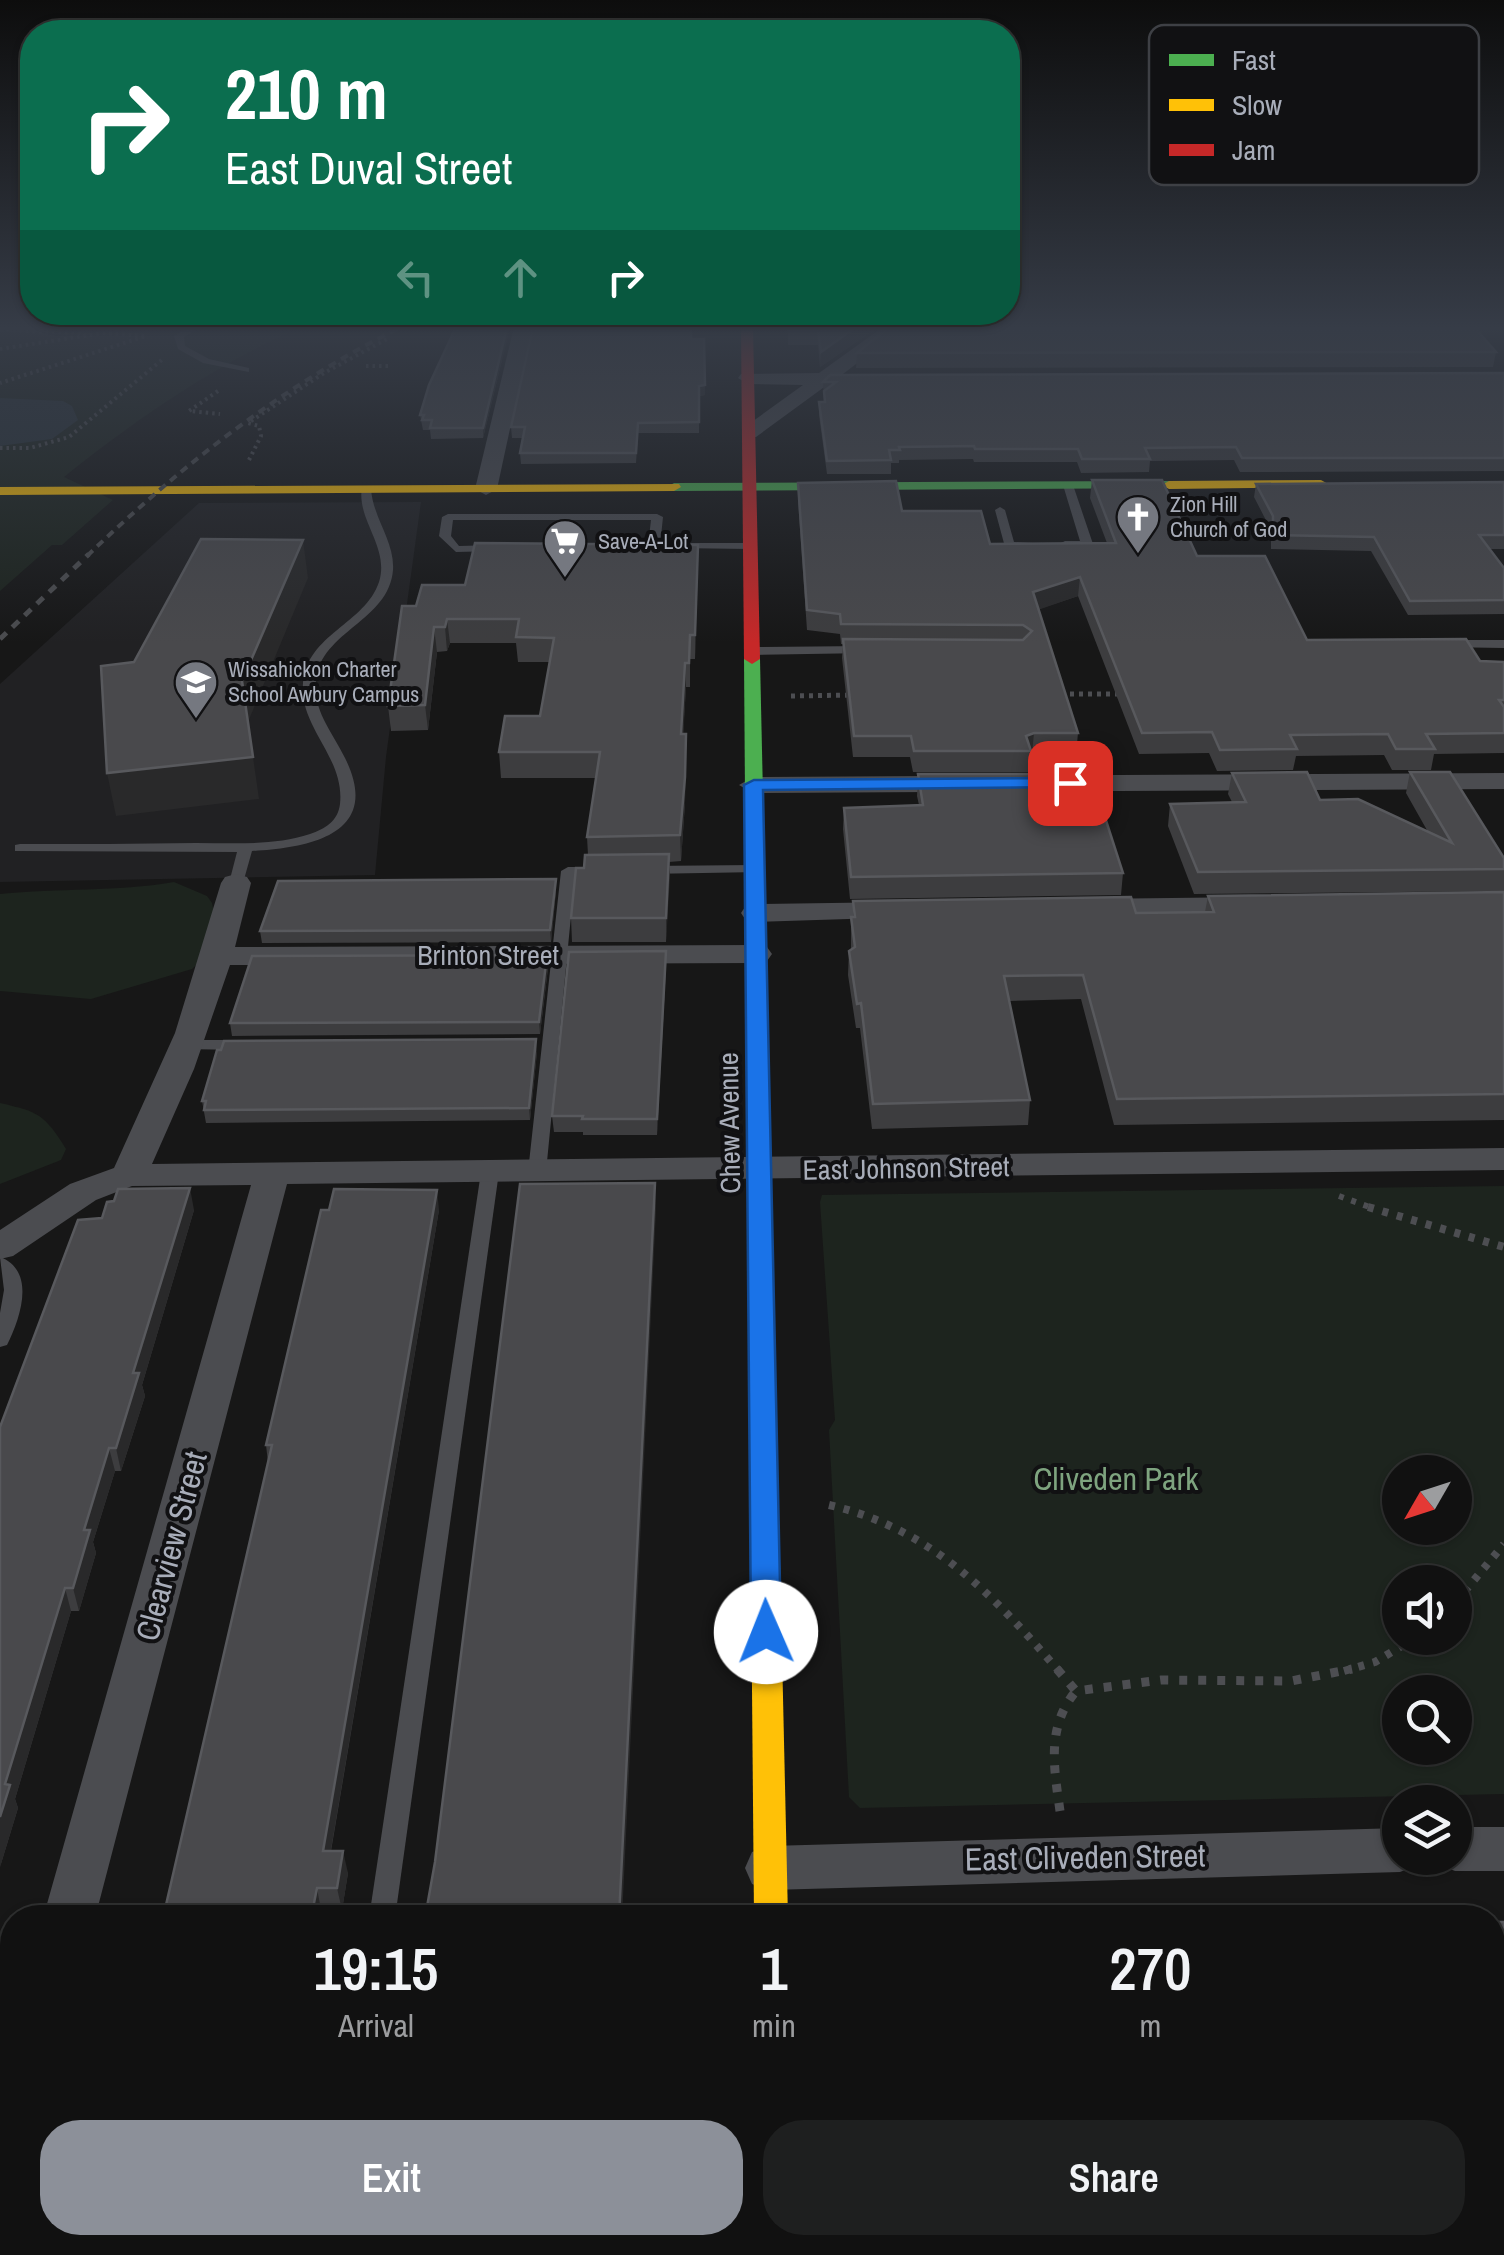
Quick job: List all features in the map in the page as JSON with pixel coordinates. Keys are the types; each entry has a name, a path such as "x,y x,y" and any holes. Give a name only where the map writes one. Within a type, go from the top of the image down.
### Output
{"street":[{"path":"486,489 499,432"},
{"name":"Chew Avenue","path":"749,432 771,1905"},
{"path":"0,491 1346,484"},
{"path":"754,785 1504,781"},
{"path":"0,1247 83,1192 128,1175 160,1114 188,1045 220,956 236,884"},
{"path":"1056,909 1290,906"},
{"path":"756,913 940,910"},
{"name":"Brinton Street","path":"220,956 756,954"},
{"name":"East Johnson Street","path":"128,1175 1504,1159"},
{"name":"Clearview Street","path":"73,1905 272,1174"},
{"path":"1472,1849 1504,1848"},
{"name":"East Cliveden Street","path":"770,1868 1382,1851"}],"lane":[{"path":"1000,510 1009,545 1087,544 1068,484"},
{"path":"454,489 445,536 456,549 515,548"},
{"path":"20,848 246,848 328,832 347,812 345,764 310,704 308,682 314,658 328,640 380,593 386,579 384,540 366,512 366,490"},
{"path":"448,517 657,517 654,546"},
{"path":"634,546 750,546"},
{"path":"1429,644 1504,644"},
{"path":"751,652 889,650"},
{"path":"236,884 246,848"},
{"path":"537,1172 568,871 755,869"},
{"path":"531,1043 550,1043"},
{"path":"188,1045 264,1044"},
{"path":"384,1905 490,1172"},
{"path":"0,1263 14,1283 14,1302 0,1340"}],"path":[{"path":"0,448 30,448 74,432"},
{"path":"258,490 249,459 260,443 260,432"},
{"path":"1050,694 1130,694"},
{"path":"790,696 870,695"},
{"path":"1337,1195 1393,1216 1504,1247"},
{"path":"829,1505 902,1528 936,1553 1043,1651 1076,1691"},
{"path":"1472,1583 1504,1544"},
{"path":"1060,1810 1054,1732 1064,1702 1076,1691 1134,1680 1294,1682 1383,1655"}],"shaded area":[{"path":"0,432 61,432 52,439 0,446"},
{"name":"Wissahickon Charter School Awbury Campus","path":"421,502 386,757 375,875 0,882 0,684 199,503"}],"green space":[{"path":"0,432 124,432 64,477 113,500 62,545 52,545 0,591"},
{"path":"174,882 207,896 212,903 215,918 209,953 192,969 91,999 0,991 0,894"},
{"path":"0,1103 32,1112 46,1121 66,1149 61,1160 0,1184"},
{"name":"Cliveden Park","path":"1504,1186 1504,1794 1472,1795 1472,1785 1382,1785 1382,1797 860,1808 849,1797 829,1430 835,1420 822,1195"}],"building":[{"path":"524,432 637,432 636,453 520,453"},
{"path":"823,432 1504,432 1504,458 1242,458 1236,447 1145,448 1150,459 1082,459 1078,449 974,446 899,447 900,450 889,450 891,460 827,461"},
{"path":"1092,480 1162,480 1197,556 1265,556 1307,640 1466,639 1480,661 1504,662 1504,700 1499,700 1504,707 1504,733 1426,734 1435,749 1396,749 1388,734 1290,735 1297,749 1220,750 1212,732 1142,733 1080,577 1033,592 1078,733 1026,736 1031,751 914,751 911,736 854,736 843,639 1023,640 1032,631 1023,625 841,624 840,614 807,610 798,483 896,481 902,511 981,511 990,544 1116,543"},
{"path":"1504,482 1504,535 1479,535 1504,568 1504,600 1410,601 1374,537 1273,535 1273,516 1256,484"},
{"path":"201,539 303,540 242,681 253,757 107,773 101,666 134,662"},
{"path":"475,543 698,545 695,635 690,635 689,663 685,663 681,734 686,734 685,777 680,835 587,837 600,752 499,752 505,716 540,716 554,638 516,637 519,619 447,619 445,627 434,627 425,705 388,706 402,606 416,606 422,585 465,585"},
{"path":"1307,772 1320,800 1358,799 1452,843 1410,772 1450,772 1504,858 1504,869 1198,872 1170,804 1246,802 1232,773"},
{"path":"918,774 1038,774 1045,797 1069,807 1102,808 1123,873 851,877 844,808 923,805"},
{"path":"669,854 666,918 571,918 576,868 584,868 585,855"},
{"path":"556,879 550,930 260,931 278,881"},
{"path":"1504,892 1504,1094 1117,1099 1083,975 1004,976 1030,1100 873,1104 861,1003 857,1004 849,951 855,947 853,901 1131,897 1136,913 1214,912 1208,896"},
{"path":"666,951 657,1119 552,1116 569,952"},
{"path":"547,955 539,1022 230,1023 252,956"},
{"path":"536,1039 529,1108 204,1110 206,1101 202,1101 217,1050 221,1050 224,1041"},
{"path":"655,1183 620,1905 427,1905 520,1184"},
{"path":"190,1188 133,1373 139,1373 116,1448 109,1448 84,1530 90,1530 73,1588 65,1588 5,1784 10,1785 0,1817 0,1427 78,1220 102,1218 107,1202 114,1201 118,1189"},
{"path":"334,1189 437,1190 323,1851 343,1851 337,1888 317,1888 314,1905 166,1905 272,1445 266,1445 321,1210 329,1210"}],"railway":[{"path":"87,556 159,490 231,432"},
{"path":"0,639 89,554"}],"traffic: fast":[{"path":"674,487 1169,485"},
{"path":"752,659 762,1343"}],"traffic: slow":[{"path":"1169,485 1321,484"},
{"path":"0,491 674,487"},
{"path":"762,1343 771,1905"}],"traffic: jam":[{"path":"749,432 752,659"}],"place":[{"name":"Zion Hill Church of God","path":"1138,555"},
{"name":"Save-A-Lot","path":"565,579"},
{"name":"Wissahickon Charter School Awbury Campus","path":"196,720"}],"route":[{"path":"766,1632 754,785 1070,783"}]}
